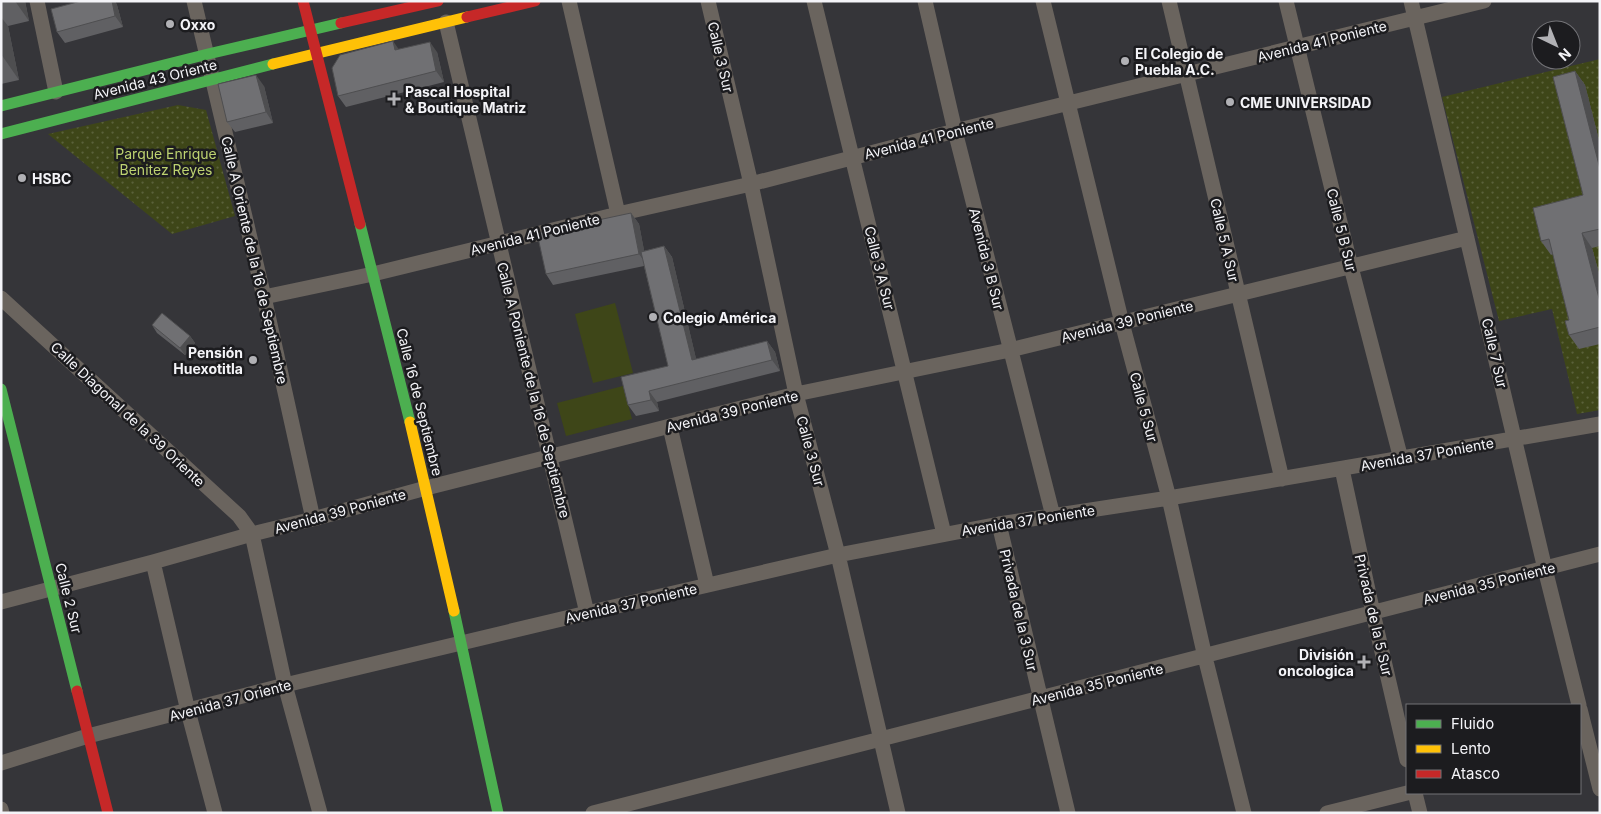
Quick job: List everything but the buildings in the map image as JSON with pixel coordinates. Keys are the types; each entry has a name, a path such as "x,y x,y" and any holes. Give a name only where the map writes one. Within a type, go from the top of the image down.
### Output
{"street":[{"path":"37,1 56,92"},
{"name":"Calle A Oriente de la 16 de Septiembre","path":"194,1 214,79 264,297 313,520"},
{"name":"Calle 16 de Septiembre","path":"303,1 426,488 498,813"},
{"name":"Avenida 43 Oriente","path":"1,106 208,54 438,1"},
{"name":"Avenida 43 Oriente","path":"1,134 214,79 535,1"},
{"path":"569,1 618,214"},
{"name":"Calle 3 Sur","path":"708,1 751,184 796,394 838,555 898,813"},
{"name":"Calle 3 A Sur","path":"814,1 944,534"},
{"name":"Avenida 3 B Sur","path":"925,1 955,131 1053,516"},
{"name":"Calle 5 Sur","path":"1044,1 1122,323 1168,498 1244,813"},
{"name":"Calle 5 A Sur","path":"1169,1 1282,479"},
{"name":"Calle 5 B Sur","path":"1286,1 1351,267 1401,459"},
{"name":"Calle 7 Sur","path":"1411,1 1578,704"},
{"name":"Avenida 41 Poniente","path":"264,297 373,274 498,242 751,184 955,131 1484,1"},
{"name":"Calle A Poniente de la 16 de Septiembre","path":"446,22 587,613"},
{"name":"Avenida 39 Poniente","path":"1,602 252,534 313,520 426,488 796,394 1010,350 1467,238"},
{"name":"Calle Diagonal de la 39 Oriente","path":"1,298 239,516 252,534"},
{"name":"Calle 2 Sur","path":"1,389 108,813"},
{"name":"Avenida 37 Poniente","path":"461,643 838,555 944,534 1342,469 1600,424"},
{"path":"670,427 707,585"},
{"name":"Privada de la 5 Sur","path":"1342,469 1406,756"},
{"name":"Privada de la 3 Sur","path":"999,524 1068,813"},
{"path":"252,534 285,685 320,813"},
{"name":"Avenida 35 Poniente","path":"593,813 1600,554"},
{"path":"153,562 214,813"},
{"name":"Avenida 37 Oriente","path":"1,763 88,736 285,685 461,643"},
{"name":"Calle 7 Sur","path":"1581,714 1600,789"},
{"path":"1327,813 1406,793"},
{"path":"1415,794 1420,813"},
{"path":"1,809 2,813"}],"green space":[{"path":"1600,59 1600,410 1577,414 1552,309 1499,321 1442,97 1554,70 1581,70 1581,64"},
{"name":"Parque Enrique Benitez Reyes","path":"178,105 206,110 235,216 172,234 48,134"},
{"path":"615,303 633,373 593,383 575,314"},
{"path":"623,386 632,419 566,436 557,403"}],"traffic: fast":[{"path":"1,106 341,23"},
{"path":"1,134 273,64"},
{"path":"360,224 410,422"},
{"path":"1,389 77,691"},
{"path":"454,611 498,813"}],"traffic: slow":[{"path":"273,64 467,17"},
{"path":"410,422 454,611"}],"traffic: jam":[{"path":"303,1 360,224"},
{"path":"341,23 438,1"},
{"path":"467,17 535,1"},
{"path":"77,691 108,813"}],"place":[{"name":"Oxxo","path":"170,24"},
{"name":"El Colegio de Puebla A.C.","path":"1125,61"},
{"name":"Pascal Hospital & Boutique Matriz","path":"394,99"},
{"name":"CME UNIVERSIDAD","path":"1230,102"},
{"name":"HSBC","path":"22,178"},
{"name":"Colegio América","path":"653,317"},
{"name":"Pensión Huexotitla","path":"253,360"},
{"name":"División oncologica","path":"1364,662"}]}
